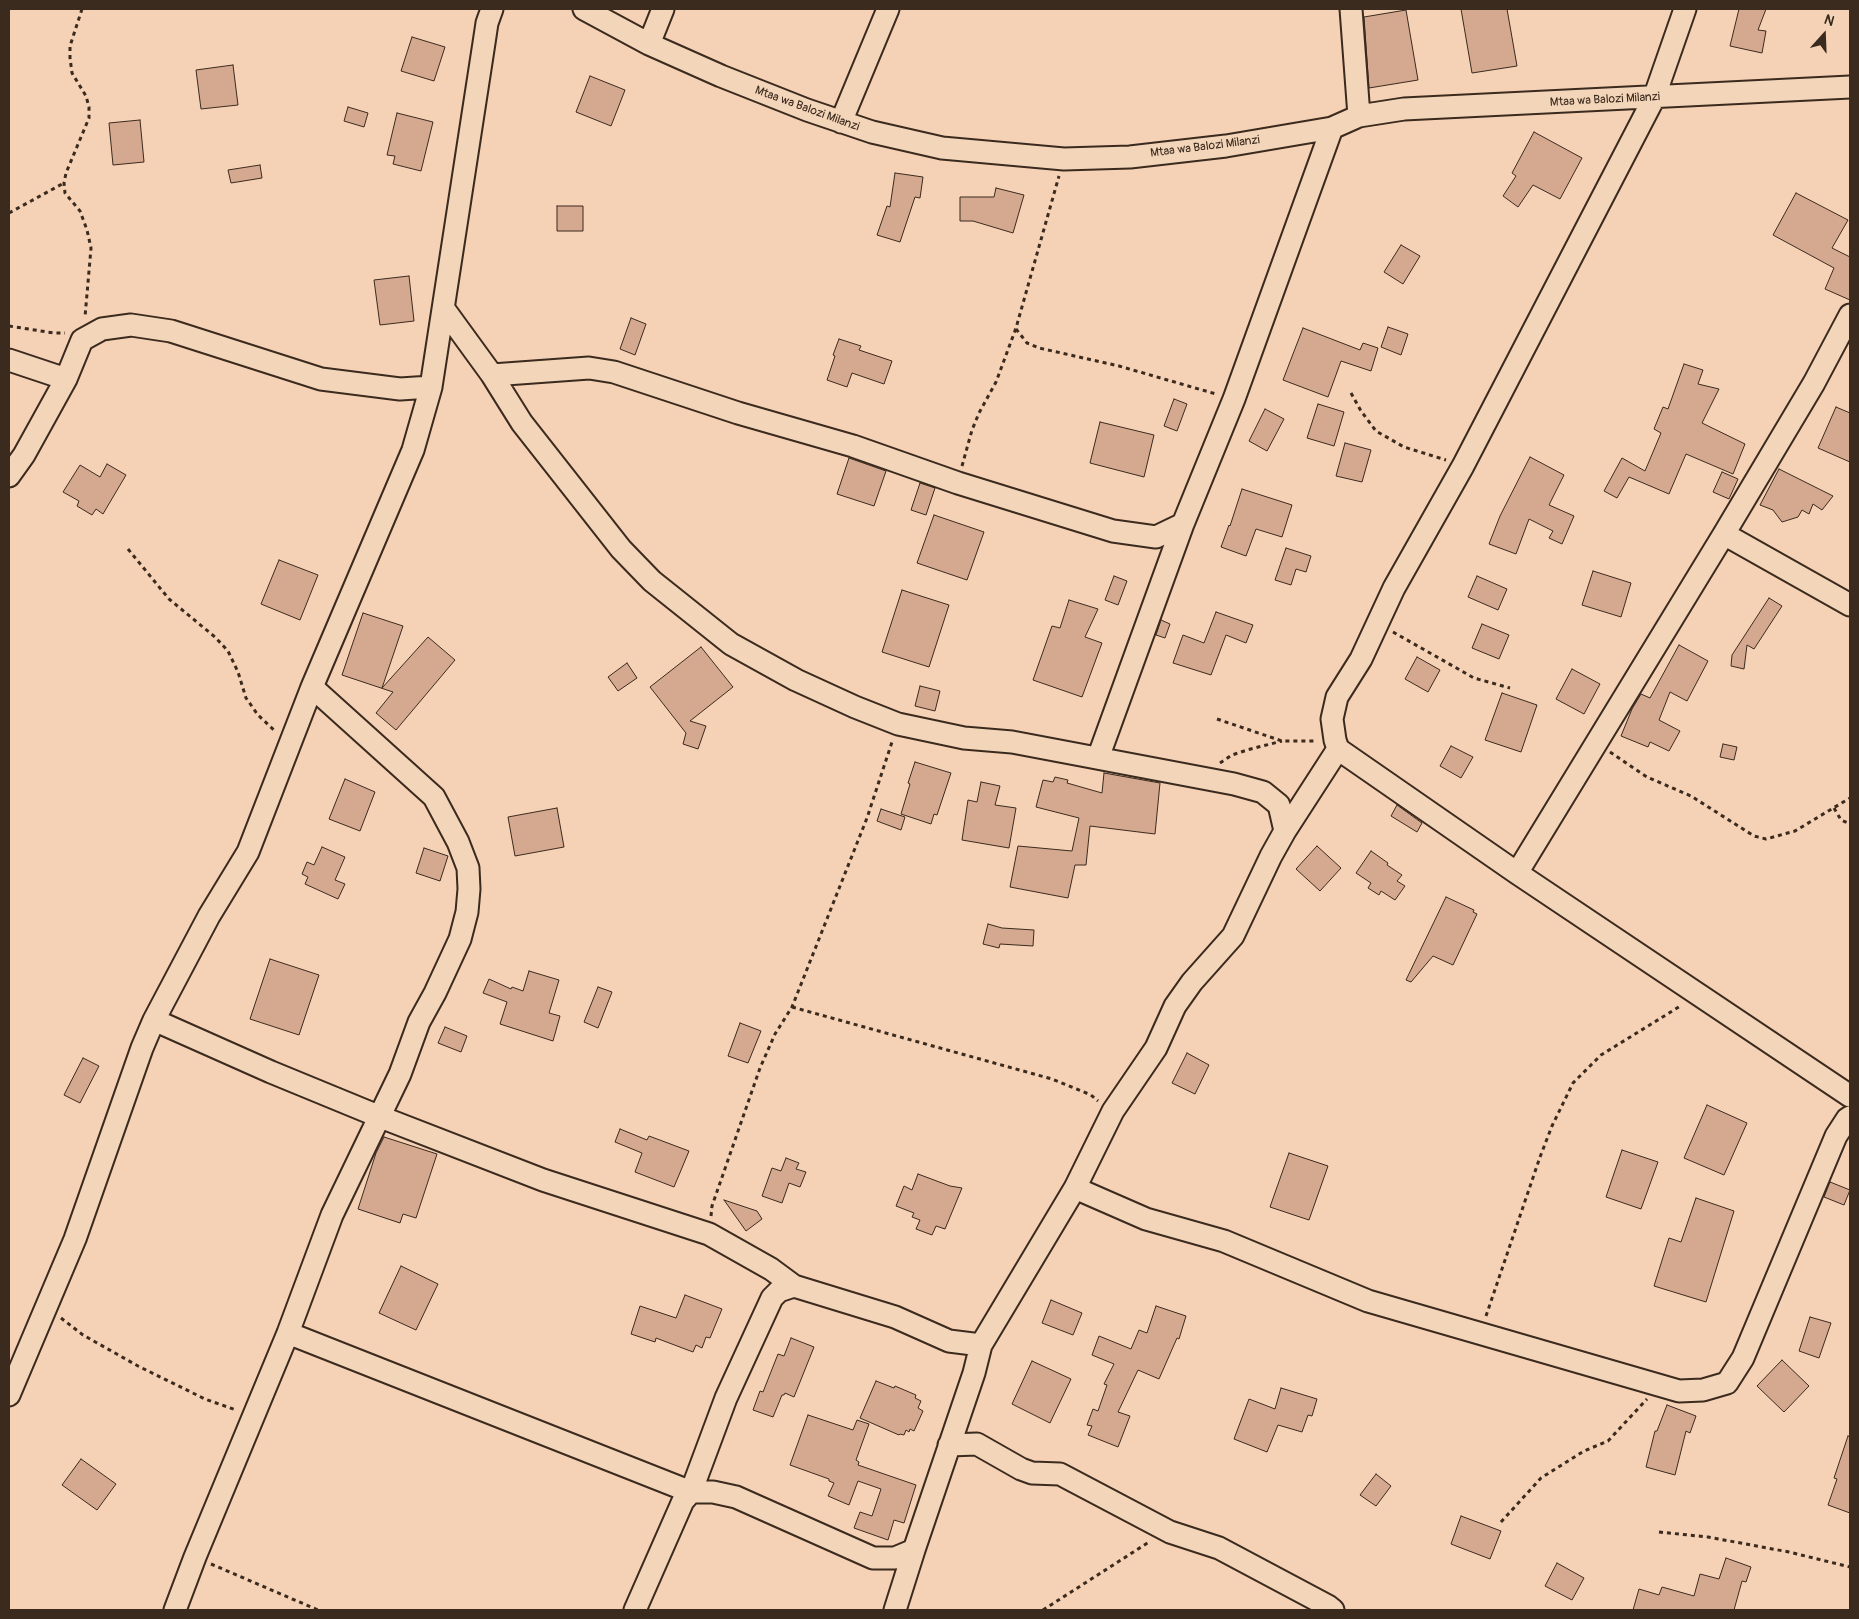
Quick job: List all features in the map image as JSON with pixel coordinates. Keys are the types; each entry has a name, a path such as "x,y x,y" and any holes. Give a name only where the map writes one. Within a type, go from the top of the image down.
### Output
{"street":[{"path":"9,1396 75,1239 142,1048 154,1020 209,916 248,852 312,687 414,450 431,387 487,23 492,9"},
{"name":"Mtaa wa Balozi Milanzi","path":"584,9 649,44 729,79 807,110 872,132 942,148 1064,159 1130,157 1226,146 1332,128 1359,116 1404,109 1850,87"},
{"path":"649,44 664,9"},
{"path":"842,122 888,9"},
{"path":"1351,9 1359,116"},
{"path":"895,1610 981,1345 1075,1188 1113,1111 1156,1048 1175,1006 1192,982 1233,936 1271,856 1336,744 1332,719 1338,697 1361,659 1394,588 1463,466 1654,98 1685,9"},
{"path":"1098,758 1183,524 1234,399 1332,128"},
{"path":"444,309 492,375 522,423 621,548 652,581 731,644 796,680 898,724 964,738 1012,742 1098,758 1234,784 1263,792 1279,806 1285,831"},
{"path":"1517,874 1814,383 1850,315"},
{"path":"9,476 24,455 66,379 83,337 102,329 131,325 171,331 321,379 400,389 431,387"},
{"path":"9,360 66,379"},
{"path":"492,375 589,368 614,372 738,413 853,446 958,483 1113,531 1156,538 1183,524"},
{"path":"1724,534 1850,605"},
{"path":"174,1610 288,1333 332,1215 378,1116 400,1074 419,1022 435,993 460,938 467,912 468,868 458,842 434,796 312,687"},
{"path":"1336,744 1517,874 1850,1096"},
{"path":"154,1020 271,1072 543,1180 709,1234 771,1269 794,1286 895,1317 949,1341 981,1345"},
{"path":"1075,1188 1146,1218 1224,1240 1368,1301 1679,1391 1702,1390 1727,1383 1743,1358 1836,1136 1850,1117"},
{"path":"635,1610 683,1501 691,1492 726,1398 772,1298 779,1290 794,1286"},
{"path":"288,1333 691,1492 713,1492 736,1497 873,1558 895,1558 914,1550"},
{"path":"961,1410 977,1444"},
{"path":"949,1445 977,1444 1021,1469 1032,1473 1060,1474 1170,1532 1219,1548 1333,1610"}],"path":[{"path":"9,326 83,337 91,248 80,211 65,193 64,183 66,172 89,118 86,96 72,73 70,58 70,46 82,9"},
{"path":"958,483 972,430 996,382 1016,328 1064,159"},
{"path":"9,213 64,183"},
{"path":"1016,328 1027,342 1039,348 1119,366 1234,399"},
{"path":"1351,393 1361,411 1376,431 1404,447 1463,466"},
{"path":"128,549 169,599 194,619 228,651 238,672 246,698 258,715 290,744"},
{"path":"1376,625 1474,678 1510,688"},
{"path":"1217,719 1282,741 1336,744"},
{"path":"709,1234 712,1206 760,1068 775,1034 792,1007 867,818 898,724"},
{"path":"1198,777 1232,755 1282,741"},
{"path":"1596,745 1623,760 1647,777 1691,796 1754,836 1766,839 1795,831 1850,798"},
{"path":"1834,808 1841,820 1850,824"},
{"path":"1480,1333 1543,1149 1573,1083 1601,1055 1700,995"},
{"path":"792,1007 1052,1079 1091,1095 1113,1111"},
{"path":"46,1307 83,1335 138,1366 231,1410 254,1414"},
{"path":"1501,1522 1541,1478 1584,1451 1608,1441 1662,1385"},
{"path":"1043,1610 1162,1534 1170,1532"},
{"path":"1659,1532 1708,1537 1789,1552 1850,1567"},
{"path":"195,1557 318,1610"}],"building":[{"path":"1461,9 1507,9 1517,66 1472,73"},
{"path":"1739,9 1766,9 1758,30 1766,31 1762,53 1730,46"},
{"path":"1406,10 1418,80 1369,88 1364,17"},
{"path":"412,37 445,47 434,81 401,71"},
{"path":"233,65 238,105 201,109 196,70"},
{"path":"590,76 625,90 611,126 576,112"},
{"path":"348,107 368,113 364,127 344,121"},
{"path":"397,113 433,122 421,171 393,164 395,156 387,155"},
{"path":"140,120 144,162 113,165 109,123"},
{"path":"1534,132 1582,158 1560,199 1533,185 1518,207 1503,196 1516,176 1512,173"},
{"path":"260,165 262,178 231,183 228,170"},
{"path":"895,173 923,177 920,198 915,197 900,242 877,235 887,206 890,207"},
{"path":"996,188 1024,195 1013,233 973,221 960,221 960,197 994,197"},
{"path":"1796,193 1848,220 1832,248 1850,257 1850,300 1825,289 1834,268 1773,235"},
{"path":"557,206 583,206 583,231 557,231"},
{"path":"1401,245 1420,256 1403,284 1384,272"},
{"path":"409,276 414,321 380,325 374,280"},
{"path":"631,318 646,324 635,355 620,349"},
{"path":"1388,327 1408,334 1401,355 1381,347"},
{"path":"1303,328 1360,350 1363,343 1378,348 1371,371 1341,361 1328,397 1283,380"},
{"path":"839,339 861,346 859,350 892,361 884,384 852,373 847,387 827,380"},
{"path":"1684,364 1703,370 1698,384 1719,389 1702,423 1745,444 1733,474 1686,454 1669,494 1629,477 1617,498 1604,491 1622,458 1645,471 1661,433 1654,429 1663,407 1668,409"},
{"path":"1174,399 1187,404 1177,431 1164,426"},
{"path":"1318,404 1344,412 1334,446 1307,438"},
{"path":"1836,407 1850,413 1850,462 1818,448"},
{"path":"1265,409 1284,419 1267,451 1249,441"},
{"path":"1100,422 1154,435 1144,477 1090,463"},
{"path":"1345,443 1371,450 1362,482 1336,476"},
{"path":"1530,457 1564,475 1549,505 1574,516 1562,544 1549,538 1553,531 1529,519 1516,554 1489,544 1500,516"},
{"path":"849,458 886,471 874,506 837,494"},
{"path":"107,464 126,475 103,514 96,509 92,515 77,506 79,501 63,492 80,465 100,477"},
{"path":"1779,469 1833,496 1822,510 1813,504 1809,514 1802,510 1798,517 1782,522 1773,510 1760,505"},
{"path":"1722,472 1738,479 1729,499 1713,492"},
{"path":"920,483 935,488 926,515 911,510"},
{"path":"1242,489 1292,505 1282,537 1256,529 1246,556 1221,547"},
{"path":"934,515 984,532 967,580 917,563"},
{"path":"1286,548 1311,556 1306,572 1296,569 1291,585 1275,580"},
{"path":"279,560 318,575 300,620 261,604"},
{"path":"1593,571 1631,583 1621,617 1582,605"},
{"path":"1114,576 1127,581 1118,605 1105,600"},
{"path":"1477,576 1507,589 1498,610 1468,597"},
{"path":"902,590 949,605 929,667 882,652"},
{"path":"1769,598 1782,606 1754,649 1747,645 1744,669 1731,666 1732,655"},
{"path":"1069,600 1098,609 1085,637 1102,643 1082,697 1033,680 1052,626 1060,628"},
{"path":"1216,612 1253,625 1246,643 1226,635 1211,675 1173,663 1183,635 1204,643"},
{"path":"363,613 403,626 382,688 428,637 455,660 396,730 376,713 393,692 342,675"},
{"path":"1161,620 1170,624 1165,638 1156,635"},
{"path":"1482,624 1509,635 1499,659 1472,648"},
{"path":"1679,645 1708,661 1687,701 1670,692 1659,720 1680,731 1669,751 1650,742 1648,747 1621,736 1632,709 1641,694 1650,698"},
{"path":"701,647 733,687 690,721 706,726 698,749 683,744 686,733 650,687"},
{"path":"1417,657 1440,670 1428,692 1405,679"},
{"path":"627,663 637,678 618,691 608,677"},
{"path":"1572,669 1600,684 1584,714 1556,699"},
{"path":"920,686 940,691 935,711 915,706"},
{"path":"1502,693 1537,705 1521,752 1485,740"},
{"path":"1723,744 1737,747 1734,760 1720,757"},
{"path":"1451,746 1473,757 1461,778 1440,766"},
{"path":"915,762 951,773 937,815 934,814 931,824 901,814"},
{"path":"1104,773 1160,783 1155,834 1090,826 1086,865 1075,865 1068,898 1010,887 1018,846 1072,851 1079,818 1036,807 1043,780 1053,782 1055,777 1068,780 1067,783 1102,793"},
{"path":"345,779 375,792 360,831 329,819"},
{"path":"981,782 1000,786 995,805 1016,808 1009,848 962,840 968,800 977,802"},
{"path":"1397,805 1422,823 1417,832 1391,816"},
{"path":"557,808 564,847 515,856 508,817"},
{"path":"881,809 905,817 901,830 877,821"},
{"path":"1317,846 1341,868 1320,891 1296,869"},
{"path":"322,847 345,857 335,880 345,884 338,899 305,884 308,877 302,874 307,862 314,865"},
{"path":"424,848 448,856 440,881 416,873"},
{"path":"1371,851 1402,875 1397,881 1405,886 1395,900 1381,891 1379,895 1368,888 1371,883 1356,873"},
{"path":"1446,897 1474,910 1473,912 1477,914 1453,965 1433,956 1411,982 1406,980"},
{"path":"988,924 1002,928 1034,930 1033,946 1000,944 999,948 983,944"},
{"path":"270,959 319,975 299,1035 250,1019"},
{"path":"529,971 559,980 549,1013 560,1016 553,1041 500,1024 507,1002 483,993 489,979 511,989 512,987 523,991"},
{"path":"598,987 612,992 598,1028 584,1022"},
{"path":"740,1023 761,1031 748,1063 728,1056"},
{"path":"445,1027 467,1036 461,1052 438,1043"},
{"path":"1187,1053 1209,1065 1195,1094 1172,1083"},
{"path":"83,1058 99,1066 80,1103 64,1095"},
{"path":"1707,1105 1747,1123 1724,1175 1684,1158"},
{"path":"620,1129 647,1140 649,1136 689,1151 674,1187 635,1172 642,1153 615,1142"},
{"path":"384,1137 437,1154 416,1218 403,1214 400,1223 358,1209 376,1153"},
{"path":"1622,1150 1658,1162 1641,1209 1606,1197"},
{"path":"1289,1153 1328,1166 1309,1220 1270,1207"},
{"path":"786,1158 799,1163 796,1169 806,1172 800,1187 789,1183 782,1203 762,1196 772,1168 781,1171"},
{"path":"918,1174 950,1186 962,1188 945,1229 936,1226 932,1235 916,1229 920,1220 912,1217 914,1213 896,1206 904,1186 912,1190"},
{"path":"1830,1182 1850,1190 1844,1205 1824,1197"},
{"path":"1696,1198 1734,1211 1706,1302 1654,1286 1669,1238 1681,1242"},
{"path":"724,1200 757,1211 762,1219 746,1231"},
{"path":"401,1266 438,1284 416,1330 379,1313"},
{"path":"685,1295 722,1309 710,1338 706,1337 702,1348 696,1345 693,1352 656,1338 655,1342 631,1334 640,1306 676,1318"},
{"path":"1051,1300 1082,1313 1073,1335 1042,1323"},
{"path":"1156,1306 1186,1316 1179,1339 1177,1338 1159,1379 1138,1370 1118,1412 1130,1416 1118,1447 1088,1435 1092,1426 1087,1425 1093,1409 1098,1411 1107,1385 1104,1384 1114,1364 1092,1355 1099,1336 1131,1349 1139,1330 1147,1333"},
{"path":"1810,1317 1831,1323 1819,1358 1799,1351"},
{"path":"791,1338 814,1347 794,1397 785,1393 782,1395 773,1417 753,1410 760,1391 763,1392 778,1354 784,1356"},
{"path":"1782,1360 1809,1386 1784,1412 1757,1386"},
{"path":"1032,1361 1071,1379 1050,1423 1012,1404"},
{"path":"876,1381 894,1388 895,1386 916,1395 915,1398 921,1401 918,1408 923,1411 914,1431 910,1429 909,1432 906,1430 904,1435 899,1435 860,1418"},
{"path":"1281,1388 1317,1399 1312,1416 1308,1415 1302,1432 1278,1425 1267,1452 1234,1439 1249,1399 1275,1409"},
{"path":"1667,1405 1696,1416 1690,1433 1686,1431 1675,1475 1646,1467 1655,1431 1657,1431"},
{"path":"808,1415 853,1430 857,1420 869,1424 856,1460 859,1462 858,1465 916,1485 904,1523 894,1520 888,1540 854,1528 860,1512 872,1516 881,1489 858,1481 849,1505 828,1496 834,1483 829,1481 829,1479 790,1465"},
{"path":"1848,1436 1850,1437 1850,1513 1828,1505 1837,1479 1834,1478"},
{"path":"81,1459 116,1484 97,1510 62,1485"},
{"path":"1376,1474 1391,1486 1376,1506 1360,1495"},
{"path":"1461,1516 1501,1531 1490,1559 1451,1544"},
{"path":"1726,1558 1751,1567 1746,1582 1742,1581 1734,1610 1633,1610 1639,1589 1659,1595 1662,1587 1694,1596 1700,1574 1719,1579"},
{"path":"1557,1563 1584,1578 1572,1600 1545,1586"}]}
